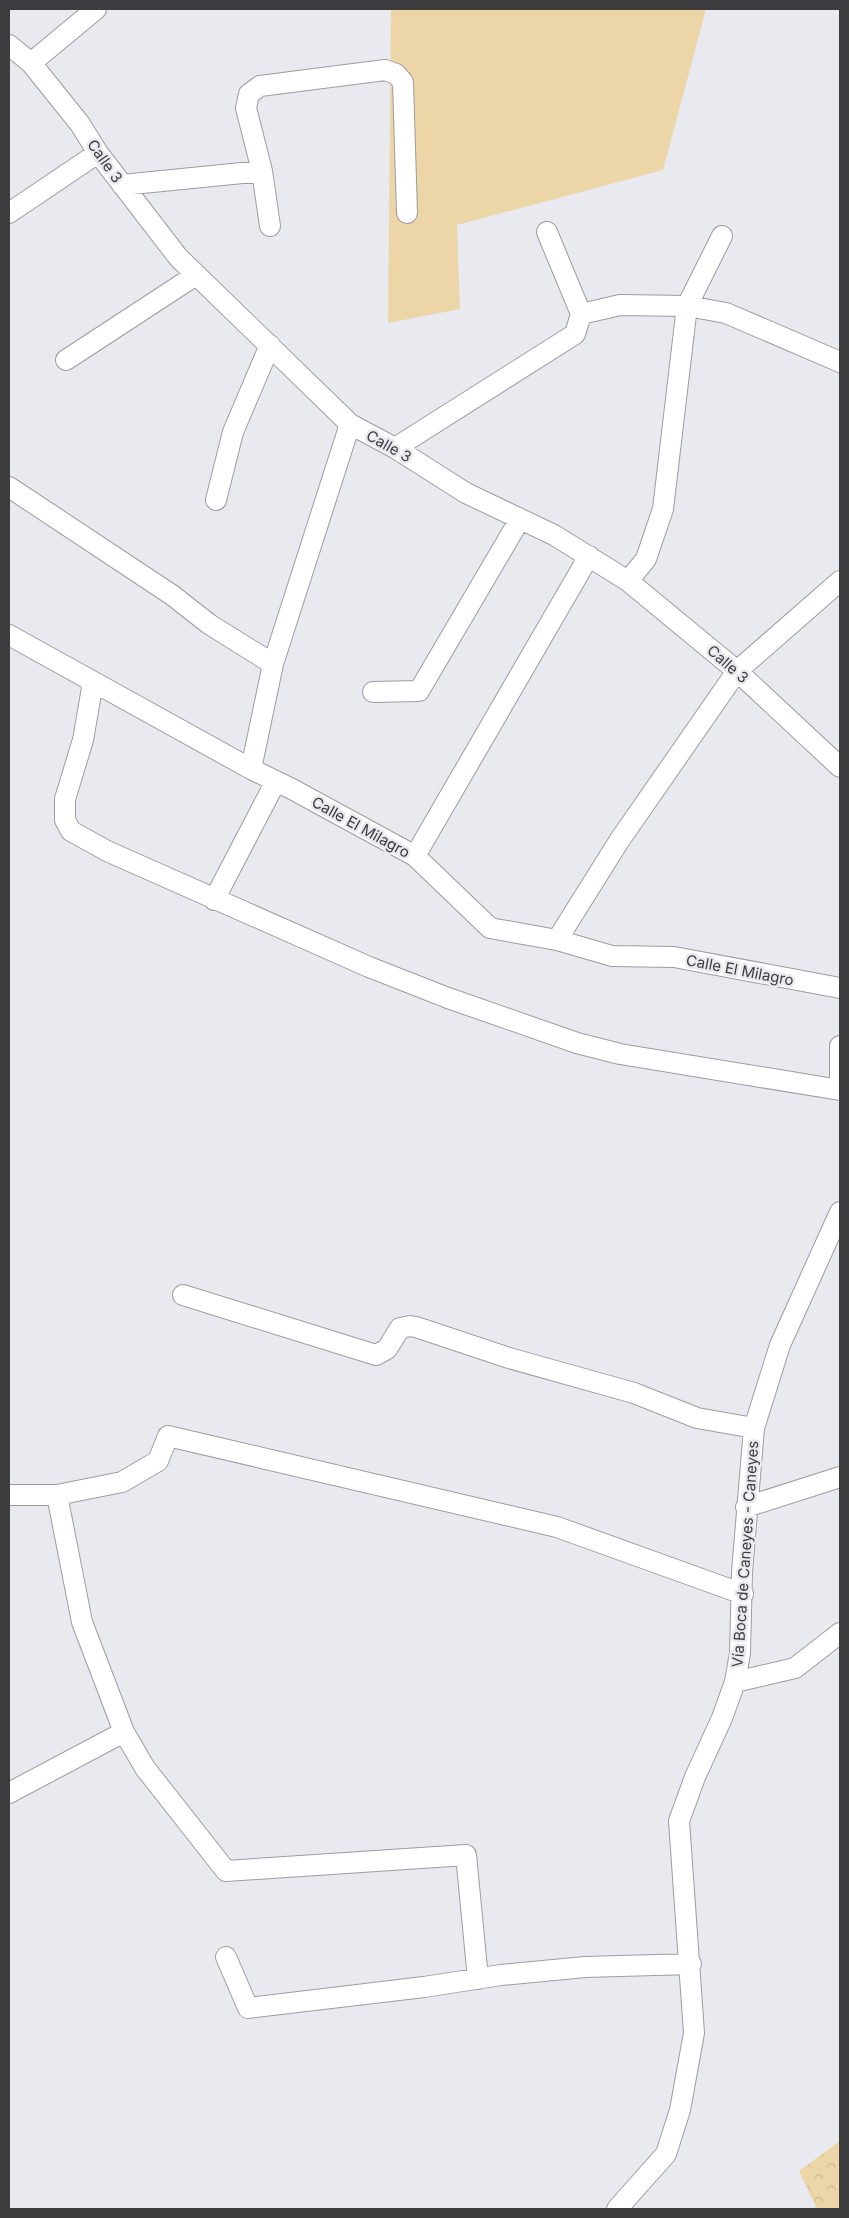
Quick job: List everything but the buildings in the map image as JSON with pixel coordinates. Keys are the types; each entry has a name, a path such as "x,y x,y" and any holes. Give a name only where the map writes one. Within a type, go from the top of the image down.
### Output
{"street":[{"path":"31,62 96,9"},
{"name":"Calle 3","path":"9,45 31,62 80,124 98,153 178,257 350,424 394,448 466,494 554,535 628,581 737,671 840,767"},
{"path":"270,226 262,171 246,108 249,94 260,86 391,71 403,82 407,213"},
{"path":"9,213 98,153"},
{"path":"122,185 262,171"},
{"path":"394,448 575,334 580,314 547,232"},
{"path":"628,581 646,559 663,510 687,306 722,236"},
{"path":"66,360 196,274"},
{"path":"580,314 620,305 687,306 726,313 840,362"},
{"path":"216,500 233,432 270,345"},
{"path":"251,769 273,664 350,424"},
{"path":"9,487 172,596 209,624 273,664"},
{"path":"373,692 419,691 520,519"},
{"path":"415,856 589,556"},
{"path":"557,940 619,841 737,671 840,581"},
{"name":"Calle El Milagro","path":"9,635 251,769 415,856 490,928 557,940 612,956 674,957 840,988"},
{"path":"93,682 83,740 65,799 64,814 67,826 76,835 107,851 369,967 448,998 577,1043 620,1054 840,1090 840,1046"},
{"path":"214,900 276,781"},
{"name":"Vía Boca de Caneyes - Caneyes","path":"618,2209 666,2154 680,2110 694,2033 691,1964 682,1878 679,1822 695,1777 722,1718 735,1682 740,1653 746,1507 754,1428 780,1345 840,1212"},
{"path":"183,1295 376,1355 387,1349 400,1328 416,1327 509,1358 634,1393 697,1418 754,1428"},
{"path":"9,1495 57,1495 122,1482 158,1461 168,1436 557,1527 742,1594"},
{"path":"746,1507 840,1477"},
{"path":"57,1495 82,1622 124,1732 145,1768 226,1872 466,1855 478,1979"},
{"path":"735,1682 795,1668 839,1636"},
{"path":"9,1792 124,1732"},
{"path":"226,1957 248,2008 585,1967 691,1964"}],"green space":[{"path":"391,9 706,9 663,170 457,225 460,309 388,323"},
{"path":"840,2141 840,2209 817,2209 799,2171"}]}
